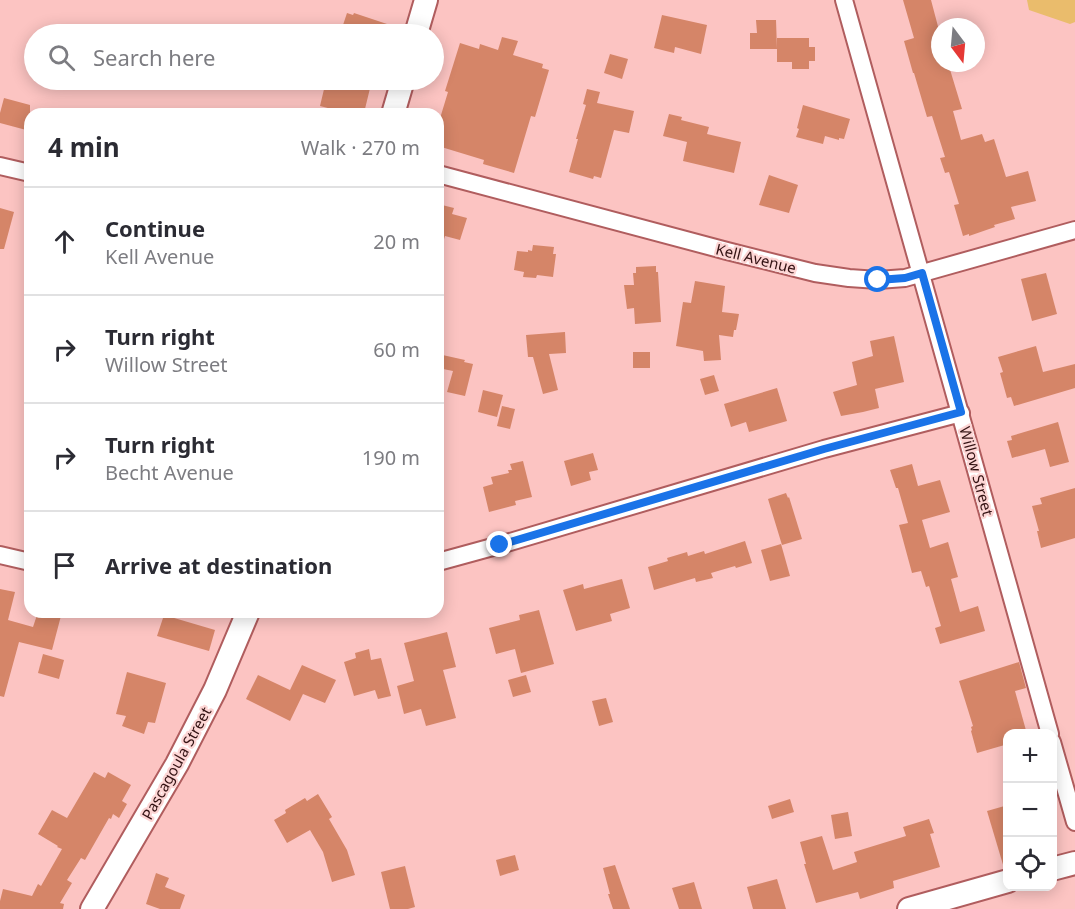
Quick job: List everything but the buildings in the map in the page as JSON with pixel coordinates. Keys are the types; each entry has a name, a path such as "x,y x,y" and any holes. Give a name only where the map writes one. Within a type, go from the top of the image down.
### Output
{"street":[{"path":"419,24 426,0"},
{"name":"Willow Street","path":"844,0 1049,729"},
{"path":"395,108 400,90"},
{"path":"0,166 24,172"},
{"name":"Kell Avenue","path":"444,176 727,251 815,273 849,278 878,280 905,278 1075,230"},
{"path":"444,560 824,449 961,412"},
{"path":"0,555 24,561"},
{"name":"Pascagoula Street","path":"92,909 177,764 215,690 245,618"},
{"path":"1057,757 1075,822"},
{"path":"1057,868 1075,863"},
{"path":"909,909 1003,882"}],"shaded area":[{"path":"1027,0 1075,0 1075,22 1070,24 1029,10"}],"route":[{"path":"500,545 824,449 961,412 922,273 905,278 878,280"}]}
